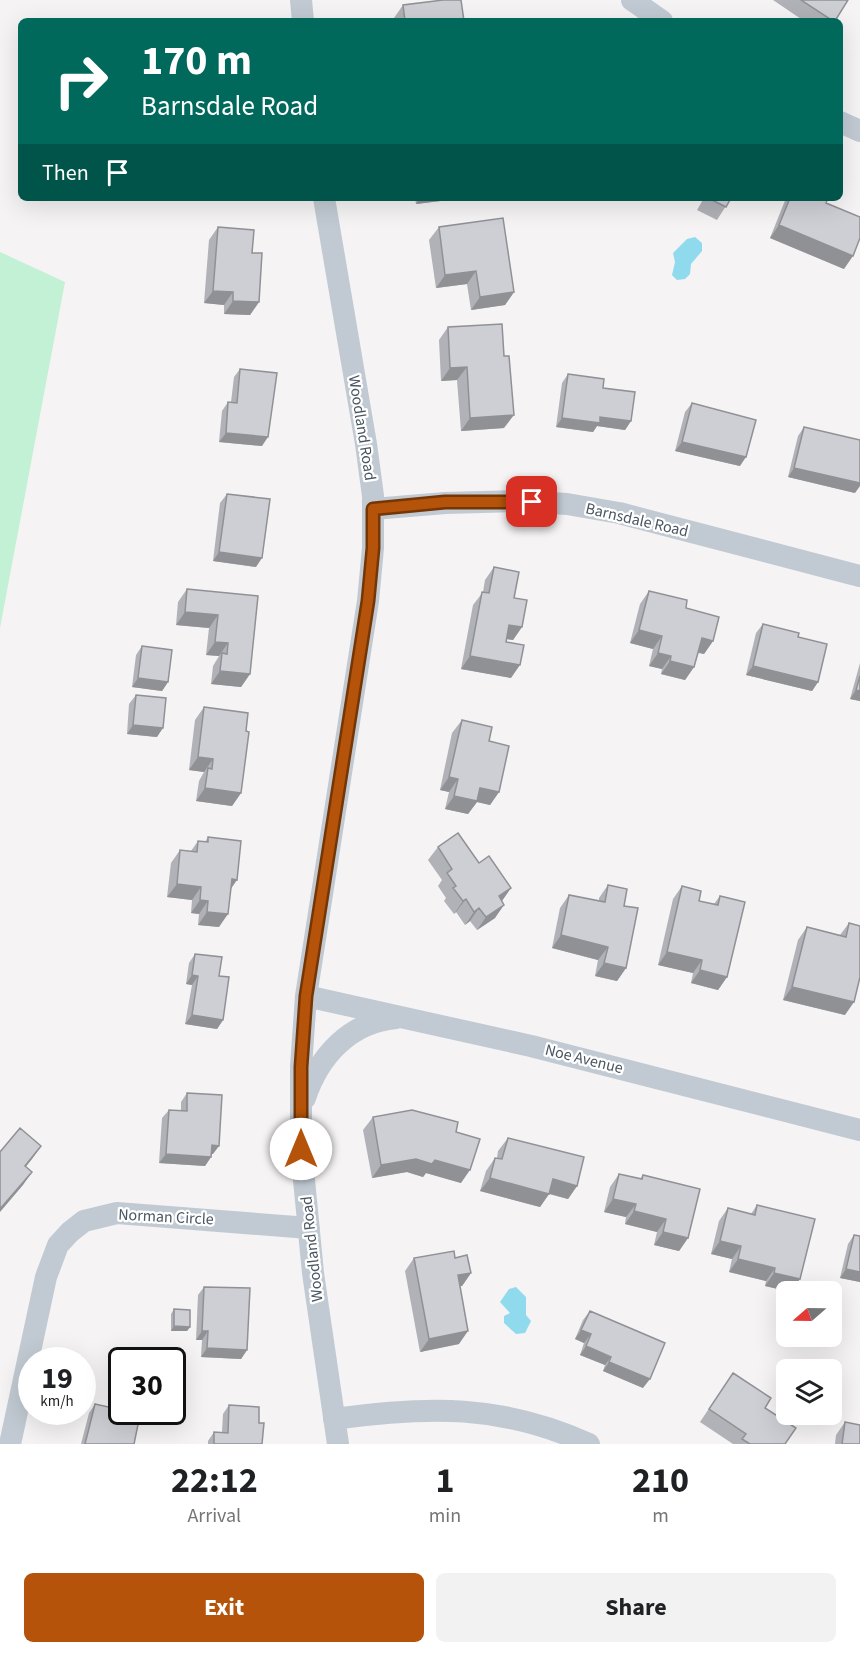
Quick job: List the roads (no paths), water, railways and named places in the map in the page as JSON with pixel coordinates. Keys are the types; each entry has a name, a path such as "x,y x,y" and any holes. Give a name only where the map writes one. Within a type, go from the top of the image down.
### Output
{"street":[{"path":"301,0 303,18"},
{"path":"632,0 658,18"},
{"path":"843,123 860,131"},
{"name":"Woodland Road","path":"325,201 366,444 373,509 373,548 368,601 306,996 301,1109 301,1149 309,1228 338,1444"},
{"name":"Barnsdale Road","path":"373,509 445,502 515,501 567,504 619,513 860,576"},
{"name":"Noe Avenue","path":"306,996 531,1046 860,1130"},
{"path":"301,1109 310,1082 321,1063 342,1039 353,1031 382,1019 403,1017"},
{"name":"Norman Circle","path":"10,1444 46,1277 58,1245 84,1221 117,1213 309,1228"},
{"path":"334,1419 437,1410 489,1413 546,1426 589,1444"}],"water":[{"path":"695,237 702,243 702,251 691,264 690,274 685,279 677,280 672,275 675,262 673,253 687,239"},
{"path":"516,1287 526,1297 526,1315 531,1321 525,1333 516,1334 504,1323 504,1316 510,1313 500,1302 509,1289"}]}
